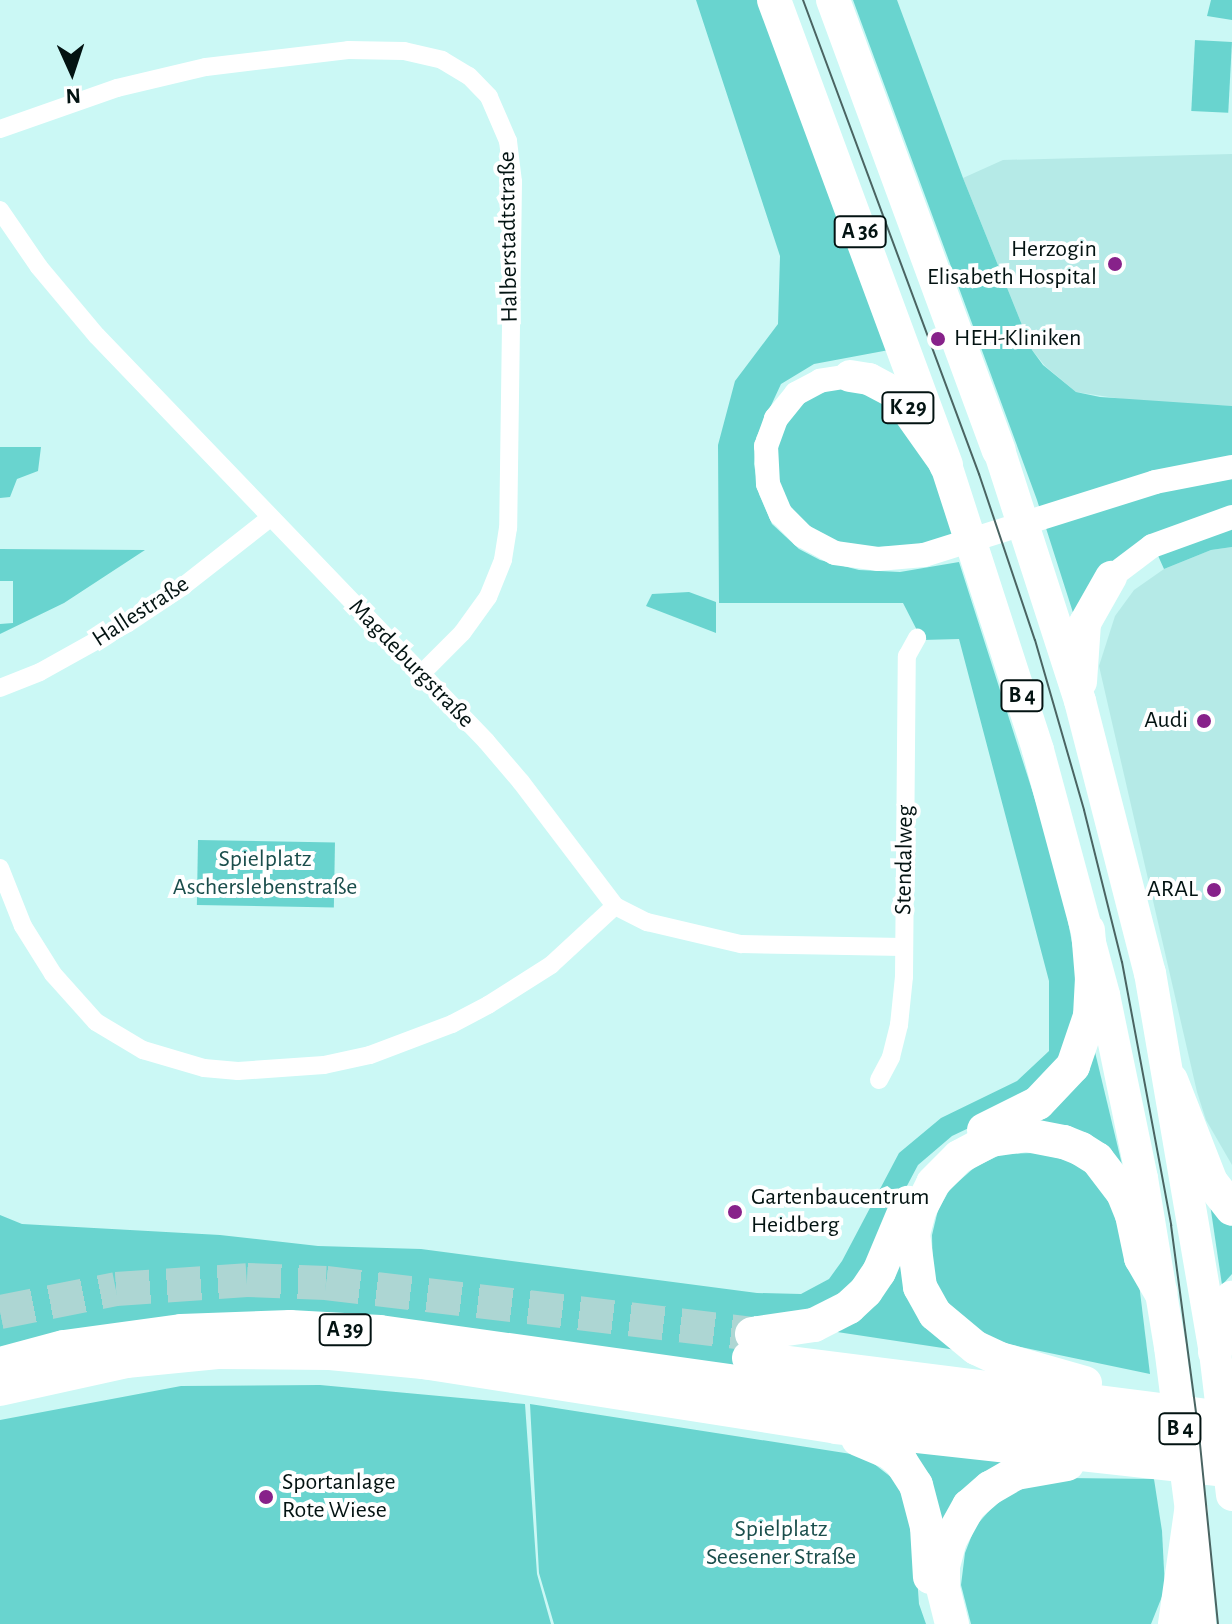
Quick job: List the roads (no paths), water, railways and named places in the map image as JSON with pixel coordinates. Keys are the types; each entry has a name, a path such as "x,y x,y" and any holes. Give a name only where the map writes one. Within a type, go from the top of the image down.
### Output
{"highway":[{"name":"A 36","path":"774,0 946,465"},
{"name":"A 36","path":"833,0 999,450"},
{"name":"K 29","path":"850,376 869,379 895,393 946,465"},
{"name":"B 4","path":"999,450 1080,701 1150,973 1171,1080 1215,1352 1232,1495"},
{"name":"B 4","path":"946,465 1029,721 1088,930 1131,1119 1170,1347 1191,1511 1200,1624"},
{"path":"1080,701 1085,623 1111,577"},
{"path":"750,1346 814,1325 849,1307 866,1291 879,1272 906,1206 928,1169 957,1143 1028,1109 1063,1081 1081,1051 1088,1025 1092,979 1088,930"},
{"path":"1171,1080 1211,1182 1232,1209"},
{"path":"1085,1383 1000,1359 976,1348 935,1314 920,1287 913,1234 933,1183 959,1157 991,1140 1027,1135 1064,1142 1081,1149 1104,1166 1123,1193 1132,1215 1141,1258 1161,1292"},
{"path":"1215,1352 1232,1298"},
{"name":"A 39","path":"0,1364 119,1338 181,1331 280,1327 380,1332 1232,1448"},
{"path":"750,1346 1232,1400"},
{"path":"750,1346 1232,1419"},
{"path":"0,1389 76,1370 180,1354 330,1353 609,1378 690,1376"},
{"path":"423,1362 836,1427 1142,1463 1232,1470"},
{"path":"836,1427 889,1452 901,1462 916,1485 925,1511 929,1572 939,1624"},
{"path":"952,1624 943,1587 943,1566 955,1529 979,1497 1002,1480 1034,1467 1142,1463"},
{"path":"1175,1624 1191,1511"}],"street":[{"name":"Halberstadtstraße","path":"0,129 117,88 206,67 348,50 404,51 442,60 469,76 485,91 508,141 513,182 508,528 503,560 488,597 462,633 421,674"},
{"name":"Magdeburgstraße","path":"0,210 39,267 97,336 521,782 615,906 647,922 741,944 903,947"},
{"name":"K 29","path":"850,376 807,386 785,405 769,432 764,467 773,500 803,536 835,553 878,559 924,555 1155,482 1232,467"},
{"path":"1111,577 1152,546 1232,517"},
{"name":"Hallestraße","path":"0,688 40,672 128,623 182,587 270,518"},
{"name":"Stendalweg","path":"879,1080 891,1057 899,1025 907,656 917,638"},
{"path":"0,868 23,926 53,974 96,1022 143,1050 204,1068 281,1069 370,1055 488,1005 540,972 587,935 615,906"}],"tunnel":[{"path":"0,1312 116,1289 247,1280 326,1283 752,1334"}],"tram line":[{"path":"803,0 979,474 1035,640 1084,810 1122,962 1171,1225 1199,1434 1218,1624"}],"place":[{"name":"Herzogin Elisabeth Hospital","path":"1115,264"},
{"name":"HEH-Kliniken","path":"938,339"},
{"name":"Audi","path":"1204,721"},
{"name":"ARAL","path":"1214,890"},
{"name":"Gartenbaucentrum Heidberg","path":"735,1212"},
{"name":"Sportanlage Rote Wiese","path":"266,1497"}],"park label":[{"name":"Spielplatz Ascherslebenstraße","path":"265,874"},
{"name":"Spielplatz Seesener Straße","path":"781,1544"}]}
